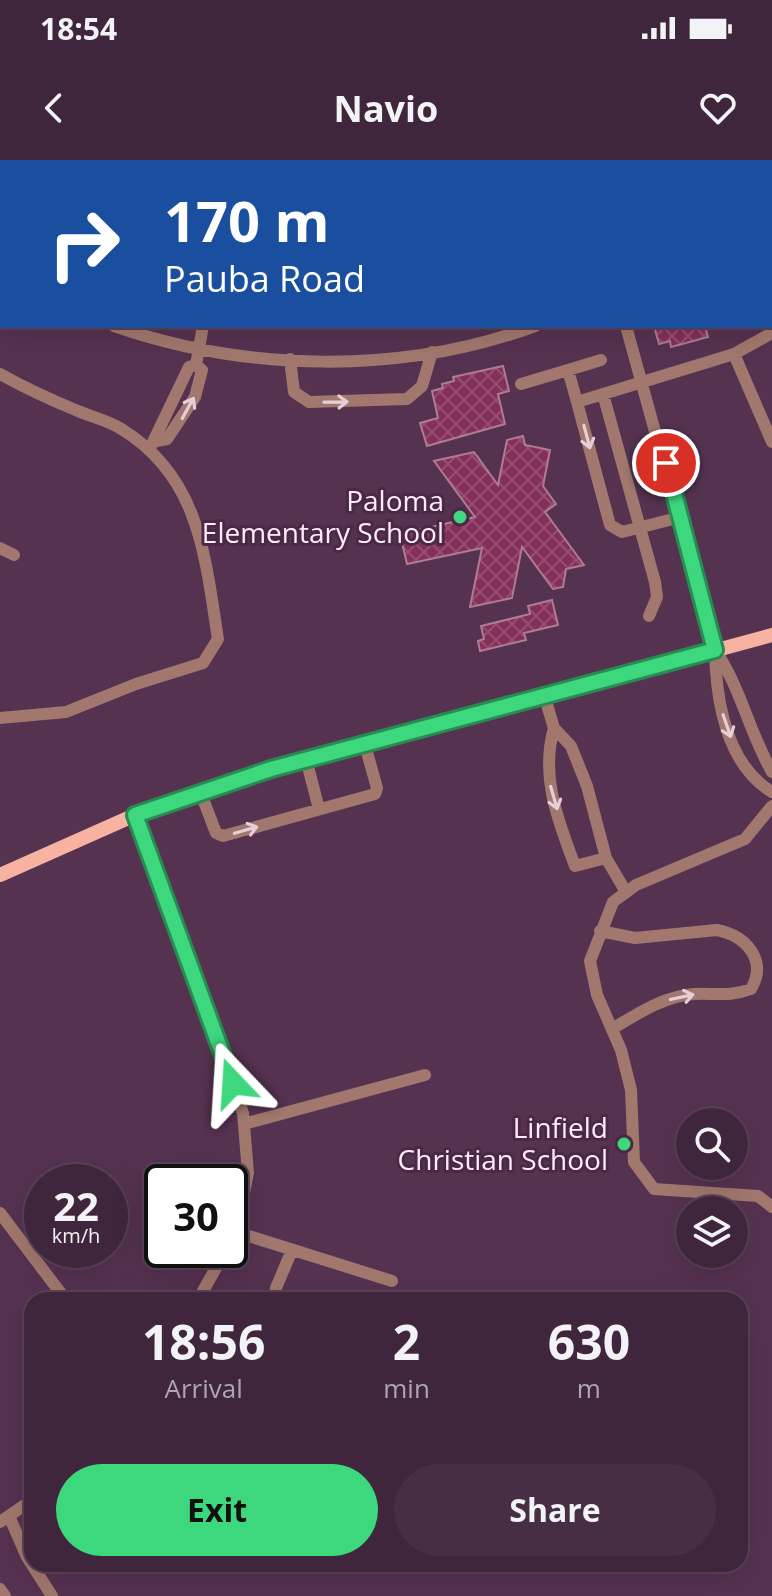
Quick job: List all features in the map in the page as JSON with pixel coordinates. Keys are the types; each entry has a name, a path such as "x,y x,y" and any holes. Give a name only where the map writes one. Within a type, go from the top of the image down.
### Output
{"main road":[{"path":"0,875 135,815 200,791 306,759 545,698 772,635"}],"street":[{"path":"121,328 198,350 345,361 432,352 527,328"},
{"path":"152,445 155,432 180,391 189,367 196,365 203,328"},
{"path":"627,328 644,382 715,650 716,686 739,758 759,784 772,792"},
{"path":"577,402 734,354 772,333"},
{"path":"290,359 294,392 309,402 381,401 407,399 422,386 432,352"},
{"path":"734,354 772,442"},
{"path":"521,384 601,360"},
{"path":"568,370 610,525 622,532 681,517"},
{"path":"0,374 35,393 122,429 152,445 186,493 206,562 218,639 203,663 136,684 66,712 0,718"},
{"path":"603,394 657,597 649,616"},
{"path":"0,548 14,555"},
{"path":"715,650 734,677 749,725 772,772"},
{"path":"545,698 554,728 571,746 587,786 606,858 626,892"},
{"path":"554,728 546,773 575,866 606,858"},
{"path":"200,791 216,833 223,836 375,794 377,788 365,745"},
{"path":"306,759 319,809"},
{"path":"772,806 745,839 626,892 613,902 590,961 597,995 612,1029 631,1090 634,1162 654,1189 758,1196 772,1207"},
{"path":"135,815 243,1113 247,1164"},
{"path":"600,931 635,938 717,930 729,933 751,948 758,968 751,989 733,996 696,994 674,998 612,1029"},
{"path":"244,1124 425,1075"},
{"path":"0,1213 60,1292"},
{"path":"248,1240 292,1250 392,1281"},
{"path":"275,1292 292,1250"},
{"path":"202,1292 216,1268"},
{"path":"24,1505 4,1519 24,1552"},
{"path":"37,1572 52,1596"},
{"path":"0,1589 5,1596"}],"building":[{"path":"655,328 706,328 708,337 671,347 670,341 659,344"},
{"path":"503,366 509,391 498,394 505,424 427,446 420,423 438,418 432,391 454,381 453,377"},
{"path":"523,436 525,445 550,450 543,486 556,504 545,512 584,565 566,569 563,587 553,589 522,547 512,598 470,607 482,548 407,564 400,534 475,517 434,461 474,452 498,485 507,440"},
{"path":"552,600 558,625 524,633 526,640 480,651 478,641 484,639 481,626 530,614 528,606"}],"place":[{"name":"Paloma Elementary School","path":"460,517"},
{"name":"Linfield Christian School","path":"624,1144"}],"route":[{"path":"233,1083 135,815 200,791 306,759 521,705 715,650 666,463"}]}
